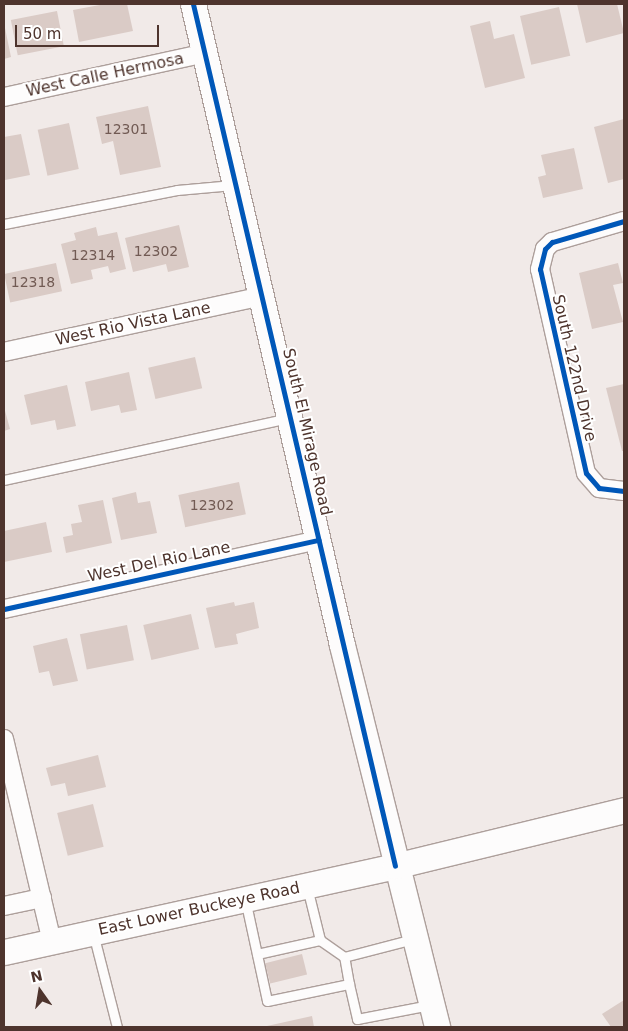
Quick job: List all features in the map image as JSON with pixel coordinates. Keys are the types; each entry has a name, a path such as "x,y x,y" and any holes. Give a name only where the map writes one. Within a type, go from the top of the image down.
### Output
{"main road":[{"name":"South El Mirage Road","path":"193,4 395,866 434,1016"},
{"name":"East Lower Buckeye Road","path":"4,952 395,866 624,810"}],"street":[{"name":"West Calle Hermosa","path":"4,97 206,53"},
{"name":"South 122nd Drive","path":"624,221 562,236 545,249 542,282 582,462 599,488 624,491"},
{"name":"West Rio Vista Lane","path":"4,352 262,296"},
{"name":"West Del Rio Lane","path":"4,609 319,540"},
{"path":"4,739 52,942"},
{"path":"4,906 42,898"}],"lane":[{"path":"4,224 177,190 236,185"},
{"path":"4,480 291,418"},
{"path":"307,886 320,940 344,957 357,1018 434,1016"},
{"path":"245,899 267,1001 349,984"},
{"path":"93,933 117,1027"},
{"path":"344,957 413,939"},
{"path":"257,954 320,940"}],"building":[{"path":"105,4 127,4 133,31 79,42 73,10"},
{"path":"577,4 617,4 624,33 586,43"},
{"path":"559,7 570,56 531,65 520,16"},
{"path":"57,11 64,46 18,55 11,20"},
{"path":"490,21 494,39 514,34 525,78 485,88 470,26"},
{"path":"4,29 11,57 4,59"},
{"path":"148,106 161,167 120,175 113,141 102,144 96,117"},
{"path":"624,119 624,179 608,183 594,127"},
{"path":"69,123 79,169 47,176 38,130"},
{"path":"21,134 30,175 5,180 4,137"},
{"path":"574,148 583,189 543,198 538,177 546,175 541,155"},
{"path":"179,225 189,267 168,272 166,264 133,272 125,238"},
{"path":"96,227 98,236 117,232 126,269 110,273 108,266 91,270 93,279 71,284 61,244 76,240 74,233"},
{"path":"56,263 62,291 10,302 4,274"},
{"path":"618,263 623,283 613,285 623,322 592,329 579,273"},
{"path":"195,357 202,388 155,399 148,368"},
{"path":"129,372 137,410 121,413 119,405 91,411 85,382"},
{"path":"624,384 624,451 622,451 606,388"},
{"path":"67,385 76,426 57,430 55,420 31,425 24,395"},
{"path":"4,407 10,429 4,431"},
{"path":"239,482 246,514 185,527 178,495"},
{"path":"136,492 138,503 150,501 157,533 121,540 112,498"},
{"path":"103,500 112,543 66,553 63,537 73,535 71,524 82,522 78,505"},
{"path":"46,522 52,552 4,562 4,531"},
{"path":"234,602 235,606 254,602 259,628 236,634 238,644 215,648 206,608"},
{"path":"191,614 199,649 151,660 143,625"},
{"path":"127,625 134,660 87,669 80,634"},
{"path":"67,638 78,681 53,686 49,671 39,673 33,646"},
{"path":"98,755 106,787 68,796 65,783 51,786 46,768"},
{"path":"93,804 104,847 68,856 57,813"},
{"path":"302,954 307,974 270,984 265,963"},
{"path":"624,1000 624,1027 611,1027 602,1014"},
{"path":"312,1016 314,1027 267,1027 267,1026"}],"cycle path":[{"path":"193,4 395,866"},
{"path":"624,221 552,242 545,249 540,269 586,473 599,488 624,491"},
{"path":"4,609 319,540"}]}
